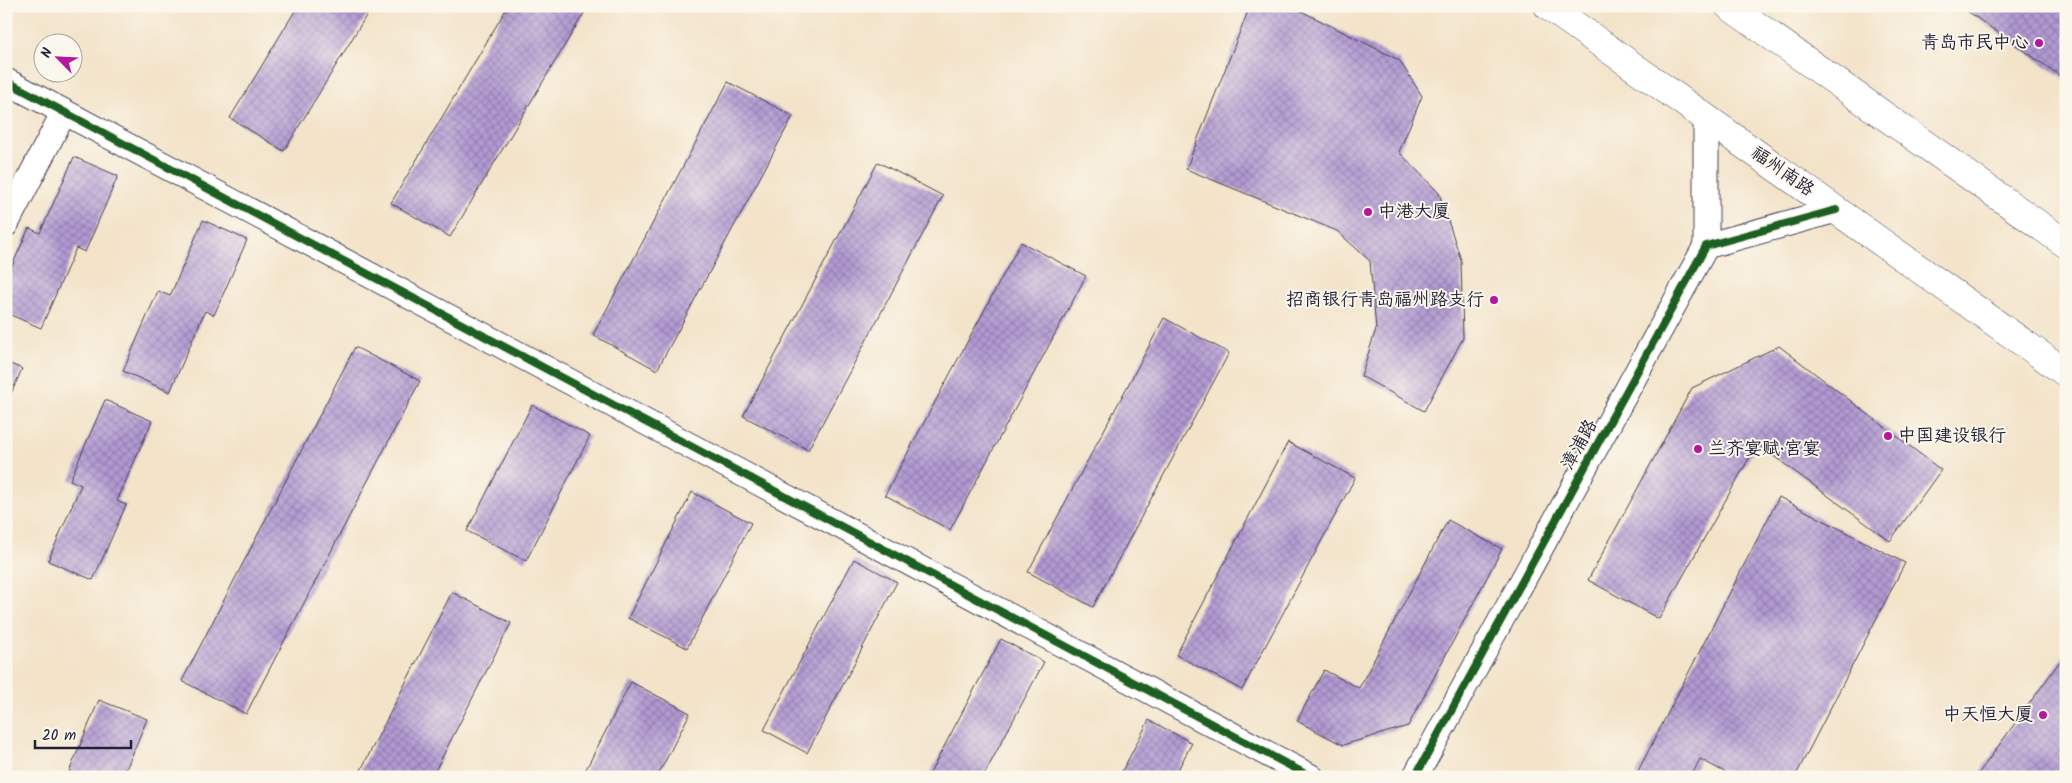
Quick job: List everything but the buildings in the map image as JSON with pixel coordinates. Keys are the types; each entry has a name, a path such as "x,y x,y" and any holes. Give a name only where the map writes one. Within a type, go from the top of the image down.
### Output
{"main road":[{"name":"福州南路","path":"1548,6 2066,373"},
{"path":"1729,6 2066,244"}],"street":[{"path":"6,81 1311,777"},
{"path":"6,224 64,112"},
{"path":"1706,118 1706,246 1836,210"},
{"name":"漳浦路","path":"1415,777 1706,246"}],"cycle path":[{"path":"6,81 1311,777"},
{"path":"1415,777 1706,246 1836,210"}],"place":[{"name":"青岛市民中心","path":"2039,43"},
{"name":"中港大厦","path":"1368,212"},
{"name":"招商银行青岛福州路支行","path":"1494,300"},
{"name":"中国建设银行","path":"1888,436"},
{"name":"兰齐宴赋·宫宴","path":"1698,449"},
{"name":"中天恒大厦","path":"2043,715"}]}
